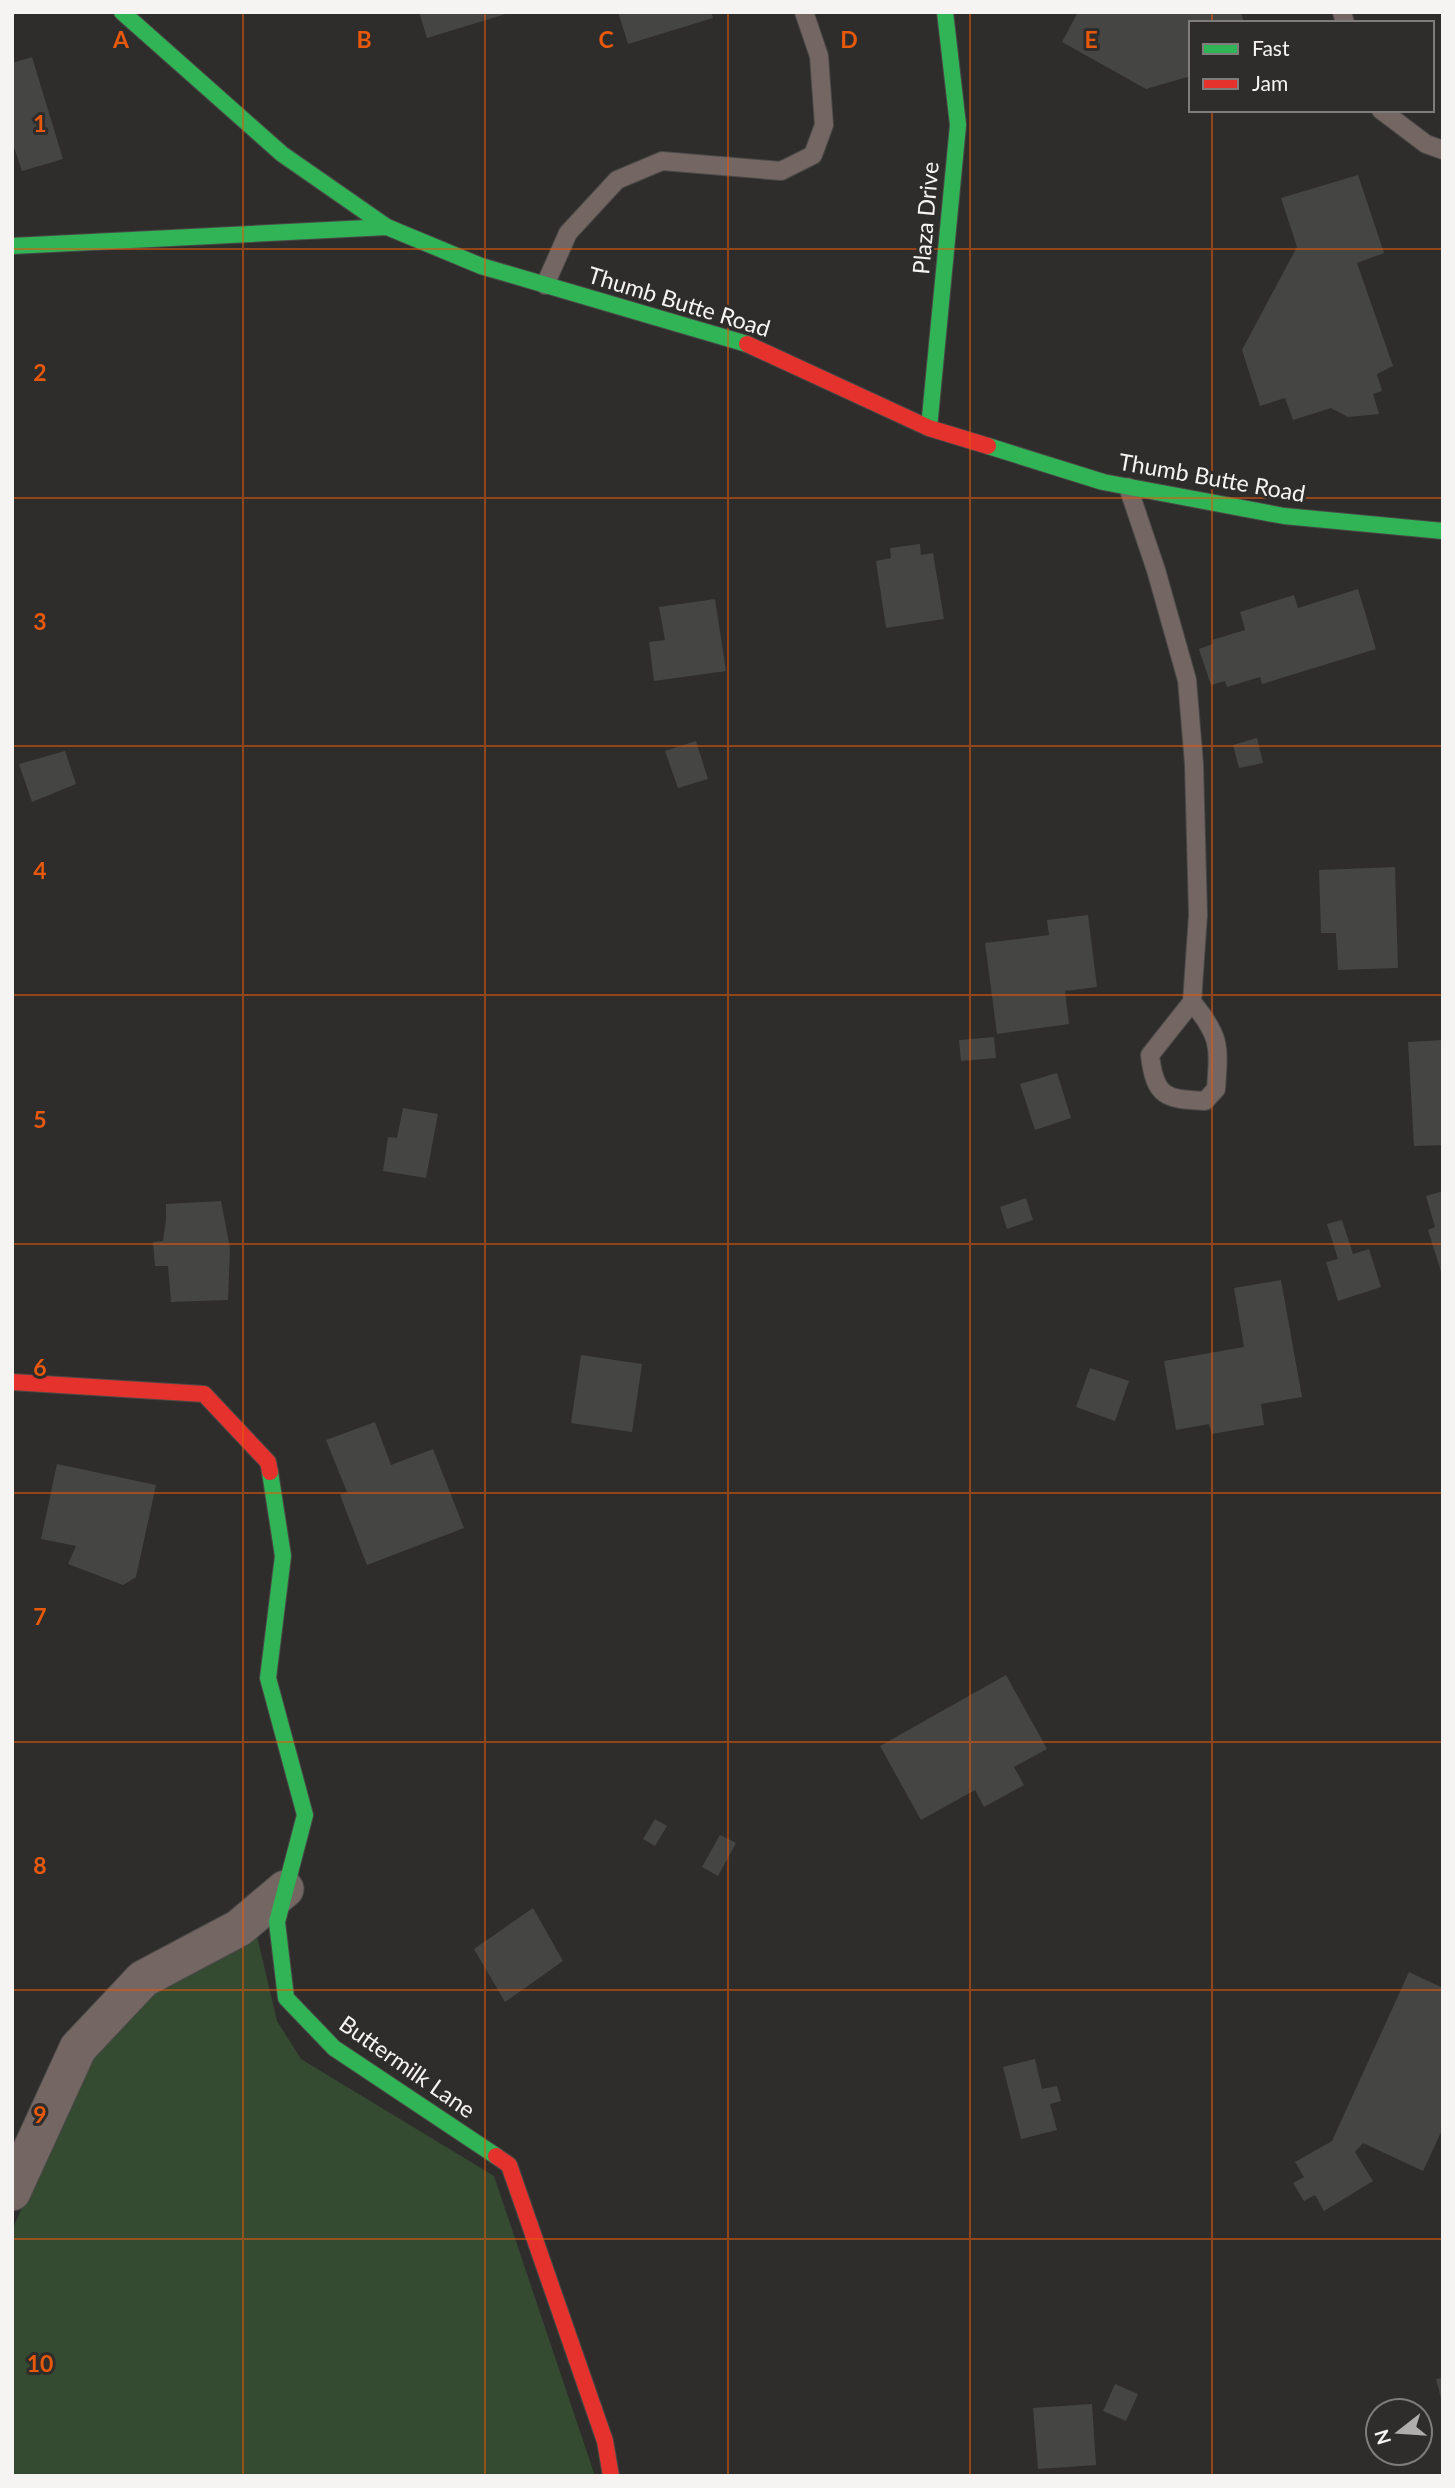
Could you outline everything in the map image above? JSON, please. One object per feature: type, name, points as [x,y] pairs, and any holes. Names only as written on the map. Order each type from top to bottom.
[{"type":"street","points":[[122,12],[282,153],[387,227]]},
{"type":"street","name":"Plaza Drive","points":[[929,428],[958,125],[945,12]]},
{"type":"street","name":"Thumb Butte Road","points":[[12,246],[387,227],[481,266],[755,346],[929,428],[1103,482],[1284,516],[1443,531]]},
{"type":"street","name":"Buttermilk Lane","points":[[12,1382],[204,1394],[268,1462],[283,1556],[268,1678],[305,1815],[277,1922],[286,1998],[334,2048],[509,2165],[604,2441],[611,2476]]},
{"type":"street","points":[[12,2192],[78,2048],[143,1979],[239,1928],[285,1889]]},
{"type":"lane","points":[[545,285],[568,233],[617,180],[662,161],[781,171],[813,155],[824,125],[819,56],[804,12]]},
{"type":"lane","points":[[1384,112],[1426,144],[1443,150]]},
{"type":"lane","points":[[1128,487],[1156,570],[1186,680],[1194,764],[1198,915],[1192,1002],[1150,1055],[1152,1076],[1159,1091],[1176,1100],[1205,1101],[1216,1089],[1219,1048],[1211,1026],[1192,1002]]},
{"type":"green space","points":[[257,1936],[277,2021],[301,2059],[494,2176],[595,2476],[12,2476],[12,2230],[86,2065],[137,2003]]},
{"type":"building","points":[[419,12],[509,12],[509,13],[427,38]]},
{"type":"building","points":[[618,12],[711,12],[713,18],[628,44]]},
{"type":"building","points":[[1078,12],[1241,12],[1243,21],[1189,21],[1189,77],[1146,89],[1062,42]]},
{"type":"building","points":[[32,57],[63,159],[22,171],[12,141],[12,63]]},
{"type":"building","points":[[1358,175],[1384,253],[1357,263],[1393,366],[1377,374],[1382,391],[1373,394],[1379,414],[1348,417],[1331,408],[1293,420],[1285,398],[1260,406],[1242,350],[1297,247],[1281,198]]},
{"type":"building","points":[[920,544],[921,555],[933,553],[944,619],[886,628],[876,561],[891,558],[890,548]]},
{"type":"building","points":[[1358,589],[1376,649],[1262,684],[1260,677],[1227,687],[1225,681],[1211,685],[1199,649],[1213,644],[1212,640],[1245,630],[1240,612],[1294,595],[1298,608]]},
{"type":"building","points":[[715,599],[726,671],[654,681],[649,642],[665,640],[659,607]]},
{"type":"building","points":[[1257,738],[1263,763],[1239,768],[1233,745]]},
{"type":"building","points":[[696,741],[708,779],[678,788],[665,751]]},
{"type":"building","points":[[65,751],[76,784],[32,802],[19,764]]},
{"type":"building","points":[[1395,867],[1398,968],[1338,970],[1336,933],[1321,933],[1319,870]]},
{"type":"building","points":[[1088,915],[1097,987],[1065,991],[1069,1024],[997,1034],[985,943],[1049,935],[1047,920]]},
{"type":"building","points":[[994,1037],[996,1058],[961,1061],[959,1040]]},
{"type":"building","points":[[1443,1040],[1443,1145],[1414,1146],[1408,1042]]},
{"type":"building","points":[[1057,1073],[1071,1118],[1035,1130],[1020,1084]]},
{"type":"building","points":[[403,1108],[438,1114],[426,1178],[383,1171],[388,1137],[397,1138]]},
{"type":"building","points":[[1443,1191],[1442,1275],[1428,1230],[1435,1227],[1426,1196]]},
{"type":"building","points":[[1026,1198],[1033,1220],[1007,1229],[1000,1207]]},
{"type":"building","points":[[221,1201],[230,1248],[228,1300],[171,1302],[168,1266],[155,1266],[153,1242],[163,1241],[166,1204]]},
{"type":"building","points":[[1342,1220],[1353,1254],[1369,1249],[1381,1287],[1338,1301],[1326,1262],[1338,1259],[1327,1224]]},
{"type":"building","points":[[1281,1280],[1302,1397],[1261,1404],[1264,1425],[1212,1434],[1209,1424],[1176,1430],[1164,1361],[1244,1347],[1234,1288]]},
{"type":"building","points":[[581,1355],[642,1364],[632,1432],[571,1423]]},
{"type":"building","points":[[1090,1368],[1129,1381],[1115,1421],[1076,1407]]},
{"type":"building","points":[[375,1422],[391,1465],[433,1449],[464,1528],[367,1565],[340,1495],[347,1492],[326,1440]]},
{"type":"building","points":[[57,1464],[156,1485],[136,1577],[123,1585],[68,1564],[76,1546],[41,1539]]},
{"type":"building","points":[[1006,1675],[1047,1749],[1014,1767],[1024,1785],[984,1807],[975,1790],[921,1820],[880,1746]]},
{"type":"building","points":[[655,1819],[667,1826],[655,1846],[643,1839]]},
{"type":"building","points":[[720,1835],[736,1843],[718,1876],[702,1867]]},
{"type":"building","points":[[533,1908],[563,1961],[505,2002],[474,1949]]},
{"type":"building","points":[[1409,1972],[1443,1988],[1443,2128],[1423,2171],[1363,2143],[1355,2152],[1373,2181],[1324,2211],[1315,2195],[1304,2201],[1293,2183],[1304,2177],[1295,2162],[1332,2141]]},
{"type":"building","points":[[1035,2059],[1042,2089],[1057,2086],[1061,2101],[1050,2104],[1057,2130],[1021,2139],[1003,2067]]},
{"type":"building","points":[[1443,2378],[1443,2401],[1442,2402],[1436,2379]]},
{"type":"building","points":[[1115,2384],[1138,2394],[1126,2421],[1103,2411]]},
{"type":"building","points":[[1092,2404],[1096,2465],[1038,2469],[1033,2408]]},
{"type":"traffic: fast","points":[[122,12],[282,154],[387,227]]},
{"type":"traffic: fast","points":[[929,428],[958,125],[945,12]]},
{"type":"traffic: fast","points":[[12,246],[387,227],[481,266],[747,344]]},
{"type":"traffic: fast","points":[[988,446],[1103,482],[1284,516],[1443,531]]},
{"type":"traffic: fast","points":[[270,1472],[283,1556],[268,1678],[305,1815],[277,1922],[286,1998],[334,2048],[496,2156]]},
{"type":"traffic: jam","points":[[747,344],[929,428],[988,446]]},
{"type":"traffic: jam","points":[[12,1382],[204,1394],[268,1462],[270,1472]]},
{"type":"traffic: jam","points":[[496,2156],[509,2165],[605,2441],[611,2476]]}]
